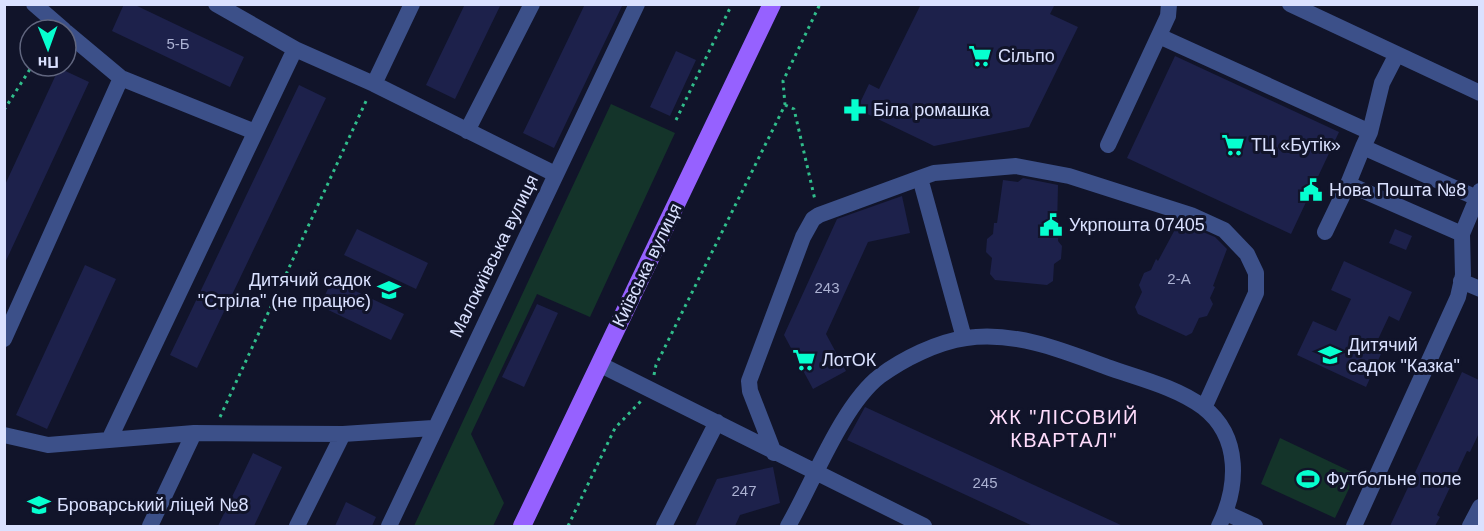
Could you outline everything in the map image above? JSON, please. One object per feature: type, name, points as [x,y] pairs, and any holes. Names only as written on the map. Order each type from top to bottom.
[{"type":"main road","name":"Київська вулиця","points":[[522,526],[772,4]]},
{"type":"street","points":[[33,4],[50,18]]},
{"type":"street","points":[[216,4],[295,49],[374,84],[555,174]]},
{"type":"street","points":[[374,84],[412,4]]},
{"type":"street","points":[[467,131],[532,4]]},
{"type":"street","name":"Малокиївська вулиця","points":[[388,526],[637,4]]},
{"type":"street","points":[[1108,145],[1168,16],[1169,4]]},
{"type":"street","points":[[1299,6],[1479,93]]},
{"type":"street","points":[[1159,36],[1478,194],[1462,234],[1461,281],[1458,297],[1354,526]]},
{"type":"street","points":[[78,42],[121,78],[255,132]]},
{"type":"street","points":[[109,440],[295,49]]},
{"type":"street","points":[[1325,232],[1367,139],[1382,83],[1396,54]]},
{"type":"street","points":[[4,339],[121,78]]},
{"type":"street","points":[[774,453],[750,391],[749,381],[803,237],[813,219],[934,174],[1016,166],[1069,176],[1191,215],[1224,230],[1246,254],[1256,273],[1256,293],[1203,408]]},
{"type":"street","points":[[920,178],[964,338]]},
{"type":"street","points":[[1348,184],[1462,234]]},
{"type":"street","points":[[1461,281],[1479,289]]},
{"type":"street","points":[[788,526],[815,472],[859,399],[878,378],[929,349],[964,338],[995,336],[1047,346],[1177,393],[1203,408],[1223,431],[1230,449],[1234,488],[1222,520],[1255,526]]},
{"type":"street","points":[[599,364],[924,526]]},
{"type":"street","points":[[663,526],[717,422]]},
{"type":"street","points":[[4,435],[48,445],[194,433],[343,434],[433,428]]},
{"type":"street","points":[[150,526],[194,433]]},
{"type":"street","points":[[297,526],[343,434]]},
{"type":"street","points":[[1470,526],[1479,507]]},
{"type":"path","points":[[676,120],[732,4]]},
{"type":"path","points":[[655,382],[656,365],[785,105],[783,81],[820,4]]},
{"type":"path","points":[[4,110],[24,78]]},
{"type":"path","points":[[212,433],[374,84]]},
{"type":"path","points":[[785,105],[794,109],[819,215]]},
{"type":"path","points":[[568,526],[615,428],[642,400]]},
{"type":"green space","points":[[611,104],[675,133],[590,317],[537,294],[471,434],[504,503],[493,526],[414,526]]},
{"type":"green space","name":"Футбольне поле","points":[[1280,438],[1356,474],[1335,518],[1261,484]]},
{"type":"building","points":[[124,4],[133,4],[244,57],[230,87],[112,31]]},
{"type":"building","points":[[465,4],[501,4],[455,99],[426,85]]},
{"type":"building","points":[[585,4],[623,4],[554,148],[523,133]]},
{"type":"building","name":"Сільпо","points":[[921,4],[1055,4],[1050,14],[1078,27],[1029,127],[934,146],[857,109],[869,84],[879,89]]},
{"type":"building","points":[[676,51],[696,60],[670,116],[650,107]]},
{"type":"building","name":"ТЦ «Бутік»","points":[[1175,56],[1339,132],[1291,234],[1127,158]]},
{"type":"building","points":[[78,77],[89,82],[4,265],[4,187],[54,78]]},
{"type":"building","points":[[299,85],[326,98],[197,368],[170,355]]},
{"type":"building","points":[[1023,178],[1058,185],[1057,229],[1059,229],[1058,241],[1062,246],[1061,259],[1054,264],[1053,281],[1047,285],[995,280],[990,274],[992,258],[986,252],[987,239],[993,234],[994,223],[997,223],[1003,180],[1018,182]]},
{"type":"building","points":[[902,196],[910,233],[868,242],[826,334],[846,371],[813,389],[784,335],[837,219]]},
{"type":"building","points":[[1179,222],[1215,237],[1227,249],[1213,286],[1215,287],[1210,298],[1213,304],[1207,316],[1199,318],[1192,333],[1186,336],[1138,314],[1135,307],[1142,292],[1139,285],[1144,273],[1151,270],[1156,259],[1158,261]]},
{"type":"building","points":[[357,229],[428,263],[416,289],[344,255]]},
{"type":"building","points":[[1395,229],[1412,236],[1406,250],[1389,243]]},
{"type":"building","points":[[1344,261],[1412,292],[1399,321],[1389,316],[1373,350],[1381,354],[1366,387],[1297,355],[1313,321],[1336,331],[1351,299],[1331,290]]},
{"type":"building","points":[[85,265],[116,279],[47,429],[16,415]]},
{"type":"building","points":[[332,280],[404,314],[391,340],[320,306]]},
{"type":"building","points":[[537,304],[558,313],[524,387],[502,377]]},
{"type":"building","points":[[1462,372],[1479,380],[1479,433],[1470,452],[1467,451],[1437,515],[1440,517],[1435,526],[1390,526]]},
{"type":"building","points":[[865,407],[1123,526],[1033,526],[847,440]]},
{"type":"building","points":[[253,453],[282,467],[254,526],[218,526]]},
{"type":"building","points":[[773,467],[780,503],[740,515],[735,526],[695,526],[717,479]]},
{"type":"building","points":[[346,502],[376,517],[372,526],[335,526]]},
{"type":"place","name":"Сільпо","points":[[980,56]]},
{"type":"place","name":"Біла ромашка","points":[[855,110]]},
{"type":"place","name":"ТЦ «Бутік»","points":[[1233,145]]},
{"type":"place","name":"Нова Пошта №8","points":[[1311,190]]},
{"type":"place","name":"Укрпошта 07405","points":[[1051,225]]},
{"type":"place","name":"Дитячий садок \"Стріла\" (не працює)","points":[[389,290]]},
{"type":"place","name":"Дитячий садок \"Казка\"","points":[[1330,355]]},
{"type":"place","name":"ЛотОК","points":[[804,360]]},
{"type":"place","name":"Футбольне поле","points":[[1308,479]]},
{"type":"place","name":"Броварський ліцей №8","points":[[39,505]]},
{"type":"district","name":"ЖК \"ЛІСОВИЙ КВАРТАЛ\"","points":[[1064,428]]}]
